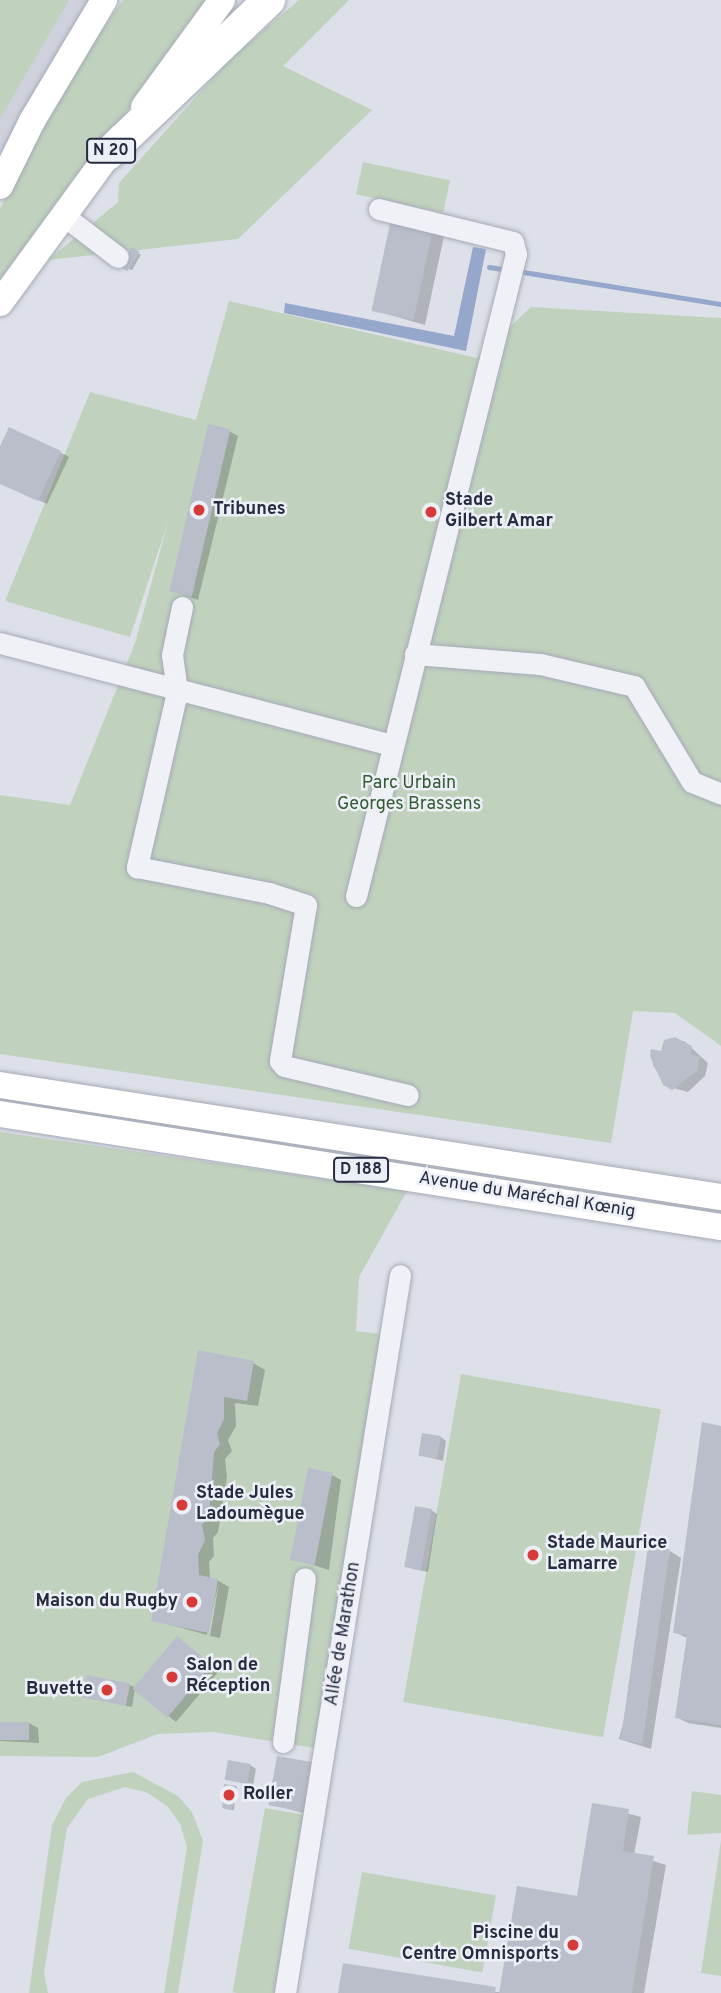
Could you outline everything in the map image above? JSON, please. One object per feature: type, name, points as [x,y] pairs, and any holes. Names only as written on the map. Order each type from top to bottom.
[{"type":"highway","points":[[108,154],[269,0]]},
{"type":"main road","points":[[0,186],[32,121],[104,0]]},
{"type":"main road","name":"N 20","points":[[0,303],[222,0]]},
{"type":"main road","name":"Avenue du Maréchal Kœnig","points":[[0,1085],[721,1197]]},
{"type":"main road","name":"Avenue du Maréchal Kœnig","points":[[0,1114],[721,1227]]},
{"type":"lane","points":[[356,897],[391,745],[516,254],[513,242],[379,209]]},
{"type":"lane","points":[[63,215],[118,257]]},
{"type":"lane","points":[[182,607],[172,655],[177,692],[137,867],[269,893],[306,905],[280,1061],[284,1066],[408,1095]]},
{"type":"lane","points":[[0,643],[177,692],[391,745]]},
{"type":"lane","points":[[415,654],[540,664],[634,686],[692,782],[721,794]]},
{"type":"lane","name":"Allée de Marathon","points":[[285,1993],[400,1275]]},
{"type":"lane","points":[[283,1742],[305,1578]]},
{"type":"shaded area","points":[[0,0],[107,0],[0,166]]},
{"type":"green space","points":[[0,0],[69,0],[0,119]]},
{"type":"green space","points":[[123,0],[209,0],[0,283],[0,209],[54,100]]},
{"type":"green space","points":[[299,0],[349,0],[283,66],[372,110],[238,239],[48,260],[118,202],[119,183],[229,60]]},
{"type":"green space","points":[[363,162],[450,181],[443,213],[356,194]]},
{"type":"green space","name":"Parc Urbain Georges Brassens","points":[[229,301],[477,358],[531,307],[721,318],[721,1046],[675,1013],[633,1011],[611,1143],[0,1054],[0,795],[70,805],[135,643],[168,522],[130,637],[5,601],[90,392],[196,420]]},
{"type":"green space","name":"Stade Jules Ladoumègue","points":[[0,1132],[407,1191],[359,1277],[356,1331],[389,1335],[326,1750],[214,1732],[158,1734],[98,1757],[0,1756]]},
{"type":"green space","name":"Stade Maurice Lamarre","points":[[461,1374],[661,1409],[603,1737],[403,1702]]},
{"type":"green space","points":[[133,1772],[178,1796],[192,1812],[203,1841],[178,1993],[164,1993],[187,1847],[180,1824],[168,1807],[148,1793],[125,1787],[88,1799],[67,1828],[44,1973],[48,1993],[29,1993],[52,1825],[66,1798],[82,1782]]},
{"type":"green space","points":[[692,1791],[721,1795],[721,1833],[687,1835]]},
{"type":"green space","points":[[265,1808],[306,1815],[275,1993],[233,1992]]},
{"type":"green space","points":[[721,1840],[721,1976],[701,1973]]},
{"type":"green space","points":[[362,1872],[496,1896],[482,1972],[348,1949]]},
{"type":"water","points":[[473,247],[486,249],[466,351],[284,313],[285,303],[454,336]]},
{"type":"building","points":[[391,219],[433,228],[414,320],[371,311]]},
{"type":"building","points":[[132,247],[140,252],[127,271],[120,267]]},
{"type":"building","name":"Tribunes","points":[[208,424],[230,429],[192,597],[169,592]]},
{"type":"building","points":[[9,427],[61,451],[38,501],[0,484],[0,446]]},
{"type":"building","points":[[675,1037],[692,1046],[691,1055],[700,1056],[697,1071],[672,1090],[663,1085],[650,1056],[651,1049],[661,1051],[664,1040]]},
{"type":"building","points":[[198,1350],[254,1361],[247,1401],[224,1397],[224,1419],[217,1433],[220,1444],[214,1452],[209,1516],[202,1525],[205,1540],[198,1555],[199,1575],[218,1579],[209,1633],[151,1621]]},
{"type":"building","points":[[702,1422],[721,1426],[721,1725],[675,1718],[687,1635],[673,1633]]},
{"type":"building","points":[[422,1433],[441,1436],[437,1459],[418,1456]]},
{"type":"building","points":[[308,1468],[333,1473],[315,1565],[290,1560]]},
{"type":"building","points":[[415,1506],[432,1509],[421,1570],[404,1567]]},
{"type":"building","points":[[648,1546],[670,1549],[643,1743],[621,1740]]},
{"type":"building","name":"Salon de Réception","points":[[177,1636],[211,1665],[167,1718],[133,1689]]},
{"type":"building","name":"Buvette","points":[[87,1675],[130,1683],[126,1706],[83,1698]]},
{"type":"building","points":[[0,1722],[29,1722],[29,1740],[0,1740]]},
{"type":"building","points":[[277,1756],[315,1763],[307,1812],[268,1805]]},
{"type":"building","points":[[228,1760],[251,1764],[247,1784],[225,1780]]},
{"type":"building","name":"Roller","points":[[224,1784],[237,1786],[232,1810],[222,1808]]},
{"type":"building","name":"Piscine du Centre Omnisports","points":[[592,1803],[629,1809],[623,1851],[654,1856],[632,1993],[499,1993],[517,1886],[577,1896]]},
{"type":"building","name":"Piscine du Centre Omnisports","points":[[343,1963],[496,1987],[495,1993],[338,1993]]},
{"type":"waterway","points":[[489,267],[507,270]]},
{"type":"waterway","points":[[517,271],[721,304]]},
{"type":"place","name":"Tribunes","points":[[199,510]]},
{"type":"place","name":"Stade Gilbert Amar","points":[[431,512]]},
{"type":"place","name":"Stade Jules Ladoumègue","points":[[182,1505]]},
{"type":"place","name":"Stade Maurice Lamarre","points":[[533,1555]]},
{"type":"place","name":"Maison du Rugby","points":[[192,1602]]},
{"type":"place","name":"Salon de Réception","points":[[172,1677]]},
{"type":"place","name":"Buvette","points":[[107,1690]]},
{"type":"place","name":"Roller","points":[[229,1795]]},
{"type":"place","name":"Piscine du Centre Omnisports","points":[[573,1945]]}]
